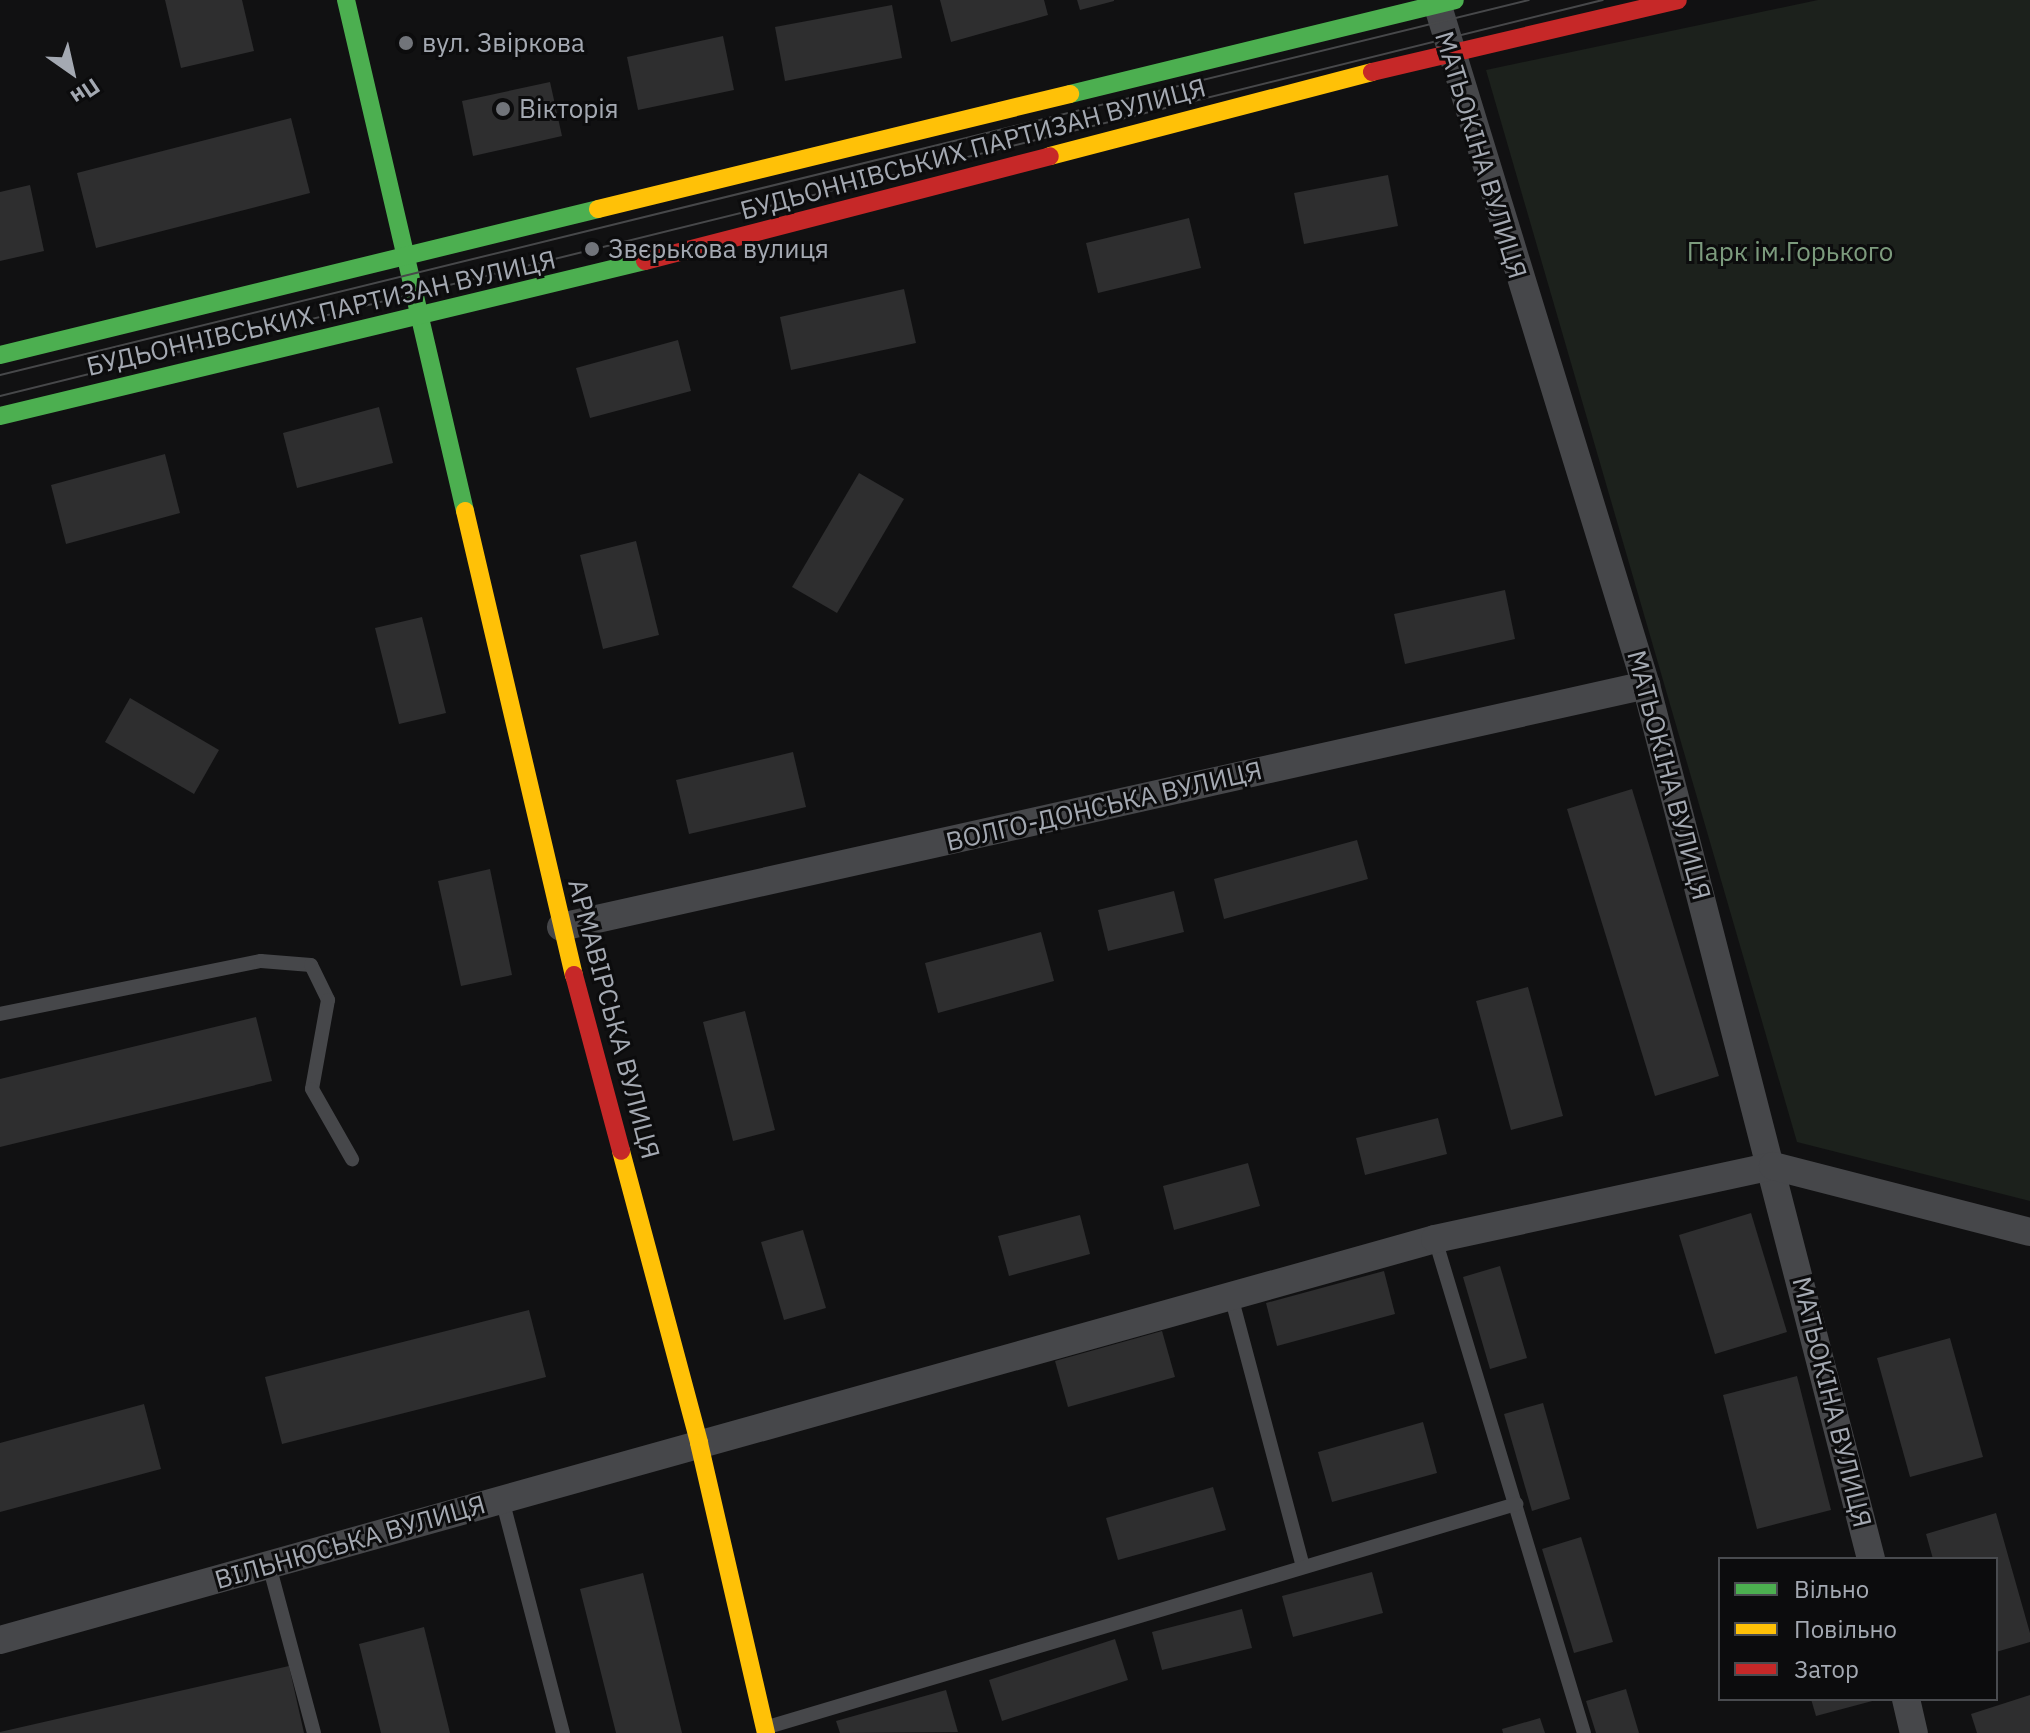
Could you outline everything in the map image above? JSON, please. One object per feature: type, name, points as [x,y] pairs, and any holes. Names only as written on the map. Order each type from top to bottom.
[{"type":"main road","points":[[346,0],[423,316]]},
{"type":"main road","name":"БУДЬОННІВСЬКИХ ПАРТИЗАН ВУЛИЦЯ","points":[[0,416],[423,316],[1448,52],[1678,0]]},
{"type":"main road","name":"БУДЬОННІВСЬКИХ ПАРТИЗАН ВУЛИЦЯ","points":[[0,355],[1443,1]]},
{"type":"main road","name":"АРМАВІРСЬКА ВУЛИЦЯ","points":[[423,316],[561,927],[699,1443],[766,1730]]},
{"type":"street","name":"МАТЬОКІНА ВУЛИЦЯ","points":[[1443,1],[1448,52],[1646,685],[1773,1166],[1871,1557]]},
{"type":"street","name":"ВОЛГО-ДОНСЬКА ВУЛИЦЯ","points":[[561,927],[1646,685]]},
{"type":"street","points":[[699,1443],[1435,1239],[1773,1166],[2030,1232]]},
{"type":"street","name":"ВІЛЬНЮСЬКА ВУЛИЦЯ","points":[[0,1640],[699,1443]]},
{"type":"street","points":[[1906,1701],[1914,1733]]},
{"type":"lane","points":[[0,1014],[261,961],[311,965],[328,1000],[312,1089],[352,1159]]},
{"type":"lane","points":[[1435,1239],[1584,1733]]},
{"type":"lane","points":[[1231,1296],[1303,1567]]},
{"type":"lane","points":[[502,1499],[563,1733]]},
{"type":"lane","points":[[766,1730],[1516,1504]]},
{"type":"lane","points":[[269,1565],[314,1733]]},
{"type":"green space","name":"Парк iм.Горького","points":[[1818,0],[2030,0],[2030,1201],[1797,1142],[1486,70]]},
{"type":"building","points":[[165,0],[242,0],[254,51],[181,68]]},
{"type":"building","points":[[940,0],[1044,0],[1048,15],[951,42]]},
{"type":"building","points":[[1077,0],[1114,0],[1114,1],[1080,10]]},
{"type":"building","points":[[892,5],[902,58],[785,81],[775,27]]},
{"type":"building","points":[[723,36],[734,90],[638,110],[627,57]]},
{"type":"building","points":[[550,82],[562,136],[473,156],[462,101]]},
{"type":"building","points":[[291,118],[310,193],[96,248],[77,173]]},
{"type":"building","points":[[1388,175],[1398,226],[1304,244],[1294,193]]},
{"type":"building","points":[[30,185],[44,251],[0,261],[0,192]]},
{"type":"building","points":[[1189,218],[1201,268],[1098,293],[1086,243]]},
{"type":"building","points":[[904,289],[916,343],[791,370],[780,317]]},
{"type":"building","points":[[678,340],[691,391],[590,418],[576,368]]},
{"type":"building","points":[[379,407],[393,463],[297,488],[283,433]]},
{"type":"building","points":[[165,454],[180,513],[66,544],[51,485]]},
{"type":"building","points":[[859,473],[904,499],[837,613],[792,587]]},
{"type":"building","points":[[636,541],[659,635],[603,649],[580,555]]},
{"type":"building","points":[[1505,590],[1515,639],[1405,664],[1394,614]]},
{"type":"building","points":[[422,617],[446,713],[399,724],[375,628]]},
{"type":"building","points":[[130,698],[219,750],[194,794],[105,742]]},
{"type":"building","points":[[793,752],[806,807],[689,834],[676,780]]},
{"type":"building","points":[[1632,789],[1719,1076],[1655,1096],[1567,809]]},
{"type":"building","points":[[1357,840],[1368,879],[1224,919],[1214,879]]},
{"type":"building","points":[[490,869],[512,975],[461,986],[438,881]]},
{"type":"building","points":[[1174,891],[1184,932],[1108,951],[1098,910]]},
{"type":"building","points":[[1041,932],[1054,981],[938,1013],[925,963]]},
{"type":"building","points":[[1528,987],[1563,1116],[1511,1130],[1476,1001]]},
{"type":"building","points":[[745,1011],[775,1130],[733,1141],[703,1022]]},
{"type":"building","points":[[256,1017],[272,1081],[0,1147],[0,1079]]},
{"type":"building","points":[[1438,1118],[1447,1154],[1365,1175],[1356,1138]]},
{"type":"building","points":[[1248,1163],[1260,1206],[1174,1230],[1163,1186]]},
{"type":"building","points":[[1751,1213],[1787,1332],[1715,1354],[1679,1235]]},
{"type":"building","points":[[1080,1215],[1090,1254],[1009,1276],[998,1236]]},
{"type":"building","points":[[803,1230],[826,1308],[784,1320],[761,1242]]},
{"type":"building","points":[[1500,1266],[1527,1358],[1490,1369],[1463,1277]]},
{"type":"building","points":[[1384,1271],[1395,1314],[1277,1346],[1266,1303]]},
{"type":"building","points":[[529,1310],[546,1377],[282,1444],[265,1377]]},
{"type":"building","points":[[1162,1331],[1175,1377],[1068,1407],[1055,1361]]},
{"type":"building","points":[[1950,1338],[1983,1457],[1910,1477],[1877,1358]]},
{"type":"building","points":[[1797,1376],[1831,1510],[1757,1529],[1723,1395]]},
{"type":"building","points":[[1543,1403],[1570,1499],[1532,1511],[1504,1414]]},
{"type":"building","points":[[144,1404],[161,1469],[0,1512],[0,1443]]},
{"type":"building","points":[[1423,1422],[1437,1473],[1332,1502],[1318,1452]]},
{"type":"building","points":[[1213,1487],[1226,1530],[1118,1560],[1106,1518]]},
{"type":"building","points":[[1996,1513],[2030,1642],[1998,1651],[1998,1557],[1932,1557],[1926,1534]]},
{"type":"building","points":[[1581,1537],[1613,1642],[1574,1653],[1542,1549]]},
{"type":"building","points":[[1372,1572],[1383,1613],[1293,1637],[1282,1596]]},
{"type":"building","points":[[643,1573],[682,1733],[616,1733],[580,1589]]},
{"type":"building","points":[[1242,1609],[1252,1648],[1162,1670],[1152,1632]]},
{"type":"building","points":[[424,1627],[450,1733],[381,1733],[359,1644]]},
{"type":"building","points":[[1115,1639],[1128,1680],[1002,1721],[989,1680]]},
{"type":"building","points":[[289,1666],[304,1733],[0,1733],[0,1732]]},
{"type":"building","points":[[1626,1689],[1639,1733],[1596,1733],[1586,1701]]},
{"type":"building","points":[[946,1690],[958,1732],[840,1733],[836,1721]]},
{"type":"building","points":[[2030,1695],[2030,1733],[1977,1733],[1971,1714]]},
{"type":"building","points":[[1812,1701],[1872,1701],[1816,1716]]},
{"type":"building","points":[[1540,1718],[1545,1733],[1503,1733],[1502,1729]]},
{"type":"tram line","points":[[0,375],[1529,0]]},
{"type":"tram line","points":[[0,396],[1603,0]]},
{"type":"traffic: fast","points":[[346,0],[465,511]]},
{"type":"traffic: fast","points":[[1070,94],[1455,0]]},
{"type":"traffic: fast","points":[[0,355],[598,209]]},
{"type":"traffic: fast","points":[[0,416],[645,261]]},
{"type":"traffic: slow","points":[[1050,156],[1372,72]]},
{"type":"traffic: slow","points":[[598,209],[1070,94]]},
{"type":"traffic: slow","points":[[465,511],[574,975]]},
{"type":"traffic: slow","points":[[621,1151],[699,1443],[766,1733]]},
{"type":"traffic: jam","points":[[1372,72],[1678,0]]},
{"type":"traffic: jam","points":[[645,261],[1050,156]]},
{"type":"traffic: jam","points":[[574,975],[621,1151]]},
{"type":"place","name":"вул. Звіркова","points":[[406,43]]},
{"type":"place","name":"Вікторія","points":[[503,109]]},
{"type":"place","name":"Звєрькова вулиця","points":[[592,249]]}]
